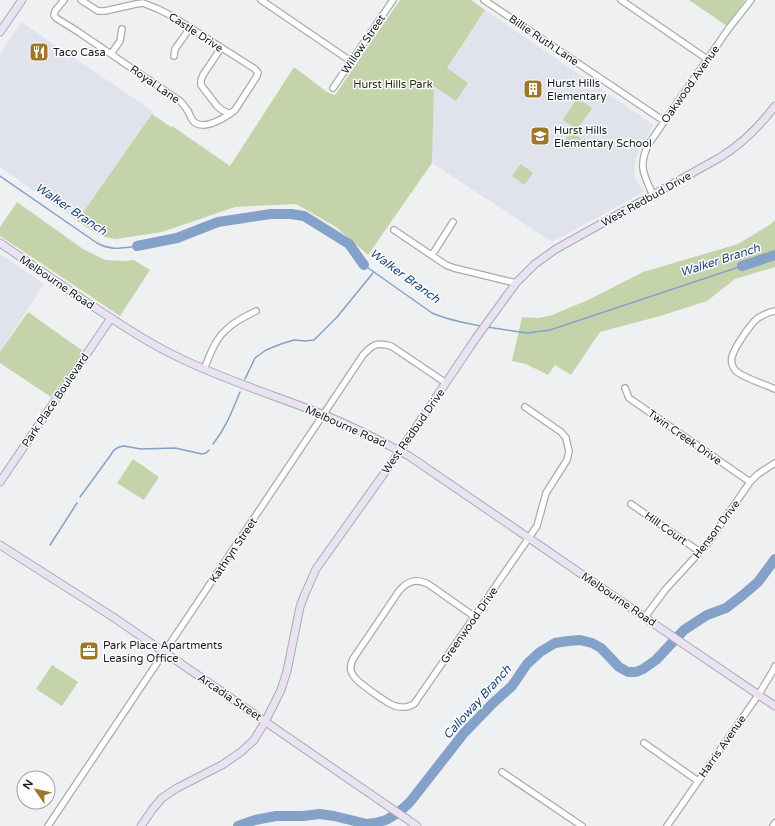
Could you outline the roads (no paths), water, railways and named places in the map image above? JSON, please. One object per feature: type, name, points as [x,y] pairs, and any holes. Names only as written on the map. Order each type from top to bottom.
[{"type":"street","points":[[0,32],[22,0]]},
{"type":"street","name":"Royal Lane","points":[[64,0],[55,11],[54,15],[56,18],[180,101],[197,124],[200,125],[216,122],[230,114],[235,110],[258,76]]},
{"type":"street","name":"Castle Drive","points":[[81,0],[94,9],[101,11],[143,3],[166,13],[255,69],[258,72],[258,76]]},
{"type":"street","points":[[261,0],[352,62]]},
{"type":"street","name":"Willow Street","points":[[333,88],[393,0]]},
{"type":"street","name":"Billie Ruth Lane","points":[[484,0],[664,121]]},
{"type":"street","points":[[621,0],[707,59]]},
{"type":"street","name":"Oakwood Avenue","points":[[653,195],[642,170],[644,154],[648,145],[736,17],[751,0]]},
{"type":"street","points":[[111,54],[120,42],[122,28]]},
{"type":"street","points":[[174,56],[174,52],[190,28]]},
{"type":"street","points":[[221,48],[201,80],[202,84],[217,106],[230,114]]},
{"type":"street","name":"West Redbud Drive","points":[[141,826],[162,798],[177,788],[222,765],[241,752],[254,740],[266,722],[281,690],[287,671],[300,607],[316,569],[400,451],[476,338],[516,283],[535,264],[556,249],[731,151],[757,128],[775,106]]},
{"type":"street","points":[[432,255],[453,222]]},
{"type":"street","points":[[394,230],[446,265],[516,283]]},
{"type":"street","name":"Melbourne Road","points":[[0,243],[110,318],[161,349],[204,370],[323,415],[363,432],[409,456],[775,706]]},
{"type":"street","points":[[204,370],[222,333],[233,324],[256,311]]},
{"type":"street","points":[[775,311],[758,318],[752,324],[731,358],[734,370],[775,389]]},
{"type":"street","name":"Park Place Boulevard","points":[[0,482],[110,318]]},
{"type":"street","name":"Kathryn Street","points":[[48,826],[369,348],[382,343],[391,346],[446,383]]},
{"type":"street","name":"Twin Creek Drive","points":[[625,388],[629,398],[750,482]]},
{"type":"street","name":"Greenwood Drive","points":[[475,617],[424,582],[415,580],[405,585],[399,591],[355,656],[351,666],[351,671],[357,680],[395,706],[404,708],[414,704],[475,617],[528,537],[537,526],[546,492],[567,460],[569,451],[566,438],[561,432],[525,407]]},
{"type":"street","name":"Henson Drive","points":[[645,617],[665,590],[716,532],[750,482],[758,474],[775,463]]},
{"type":"street","name":"Hill Court","points":[[631,504],[700,552]]},
{"type":"street","name":"Arcadia Street","points":[[0,545],[113,617],[414,824]]},
{"type":"street","name":"Harris Avenue","points":[[667,826],[758,694],[774,670],[775,666]]},
{"type":"street","points":[[644,743],[698,781]]},
{"type":"street","points":[[502,772],[582,826]]},
{"type":"waterway","name":"Walker Branch","points":[[0,176],[102,246],[112,248],[137,246]]},
{"type":"waterway","name":"Walker Branch","points":[[137,246],[177,238],[218,222],[271,214],[291,214],[304,216],[349,244],[364,265]]},
{"type":"waterway","name":"Walker Branch","points":[[742,266],[775,255]]},
{"type":"waterway","name":"Walker Branch","points":[[364,265],[432,313],[481,326]]},
{"type":"waterway","name":"Walker Branch","points":[[487,327],[527,333],[550,330],[742,266]]},
{"type":"waterway","points":[[245,379],[255,358],[266,350],[294,340],[314,340],[337,317],[373,273]]},
{"type":"waterway","points":[[213,444],[225,426],[240,392]]},
{"type":"waterway","points":[[80,497],[114,450],[119,447],[124,446],[141,449],[175,448],[202,454],[209,450]]},
{"type":"waterway","points":[[50,545],[77,503]]},
{"type":"waterway","name":"Calloway Branch","points":[[238,826],[255,820],[276,816],[303,816],[320,814],[367,824],[386,820],[398,813],[410,802],[464,733],[512,686],[527,664],[540,652],[555,643],[580,640],[592,643],[601,648],[619,667],[628,672],[636,672],[656,660],[684,630],[707,615],[726,608],[743,595],[758,582],[775,559]]},
{"type":"place","name":"Taco Casa","points":[[39,52]]},
{"type":"place","name":"Hurst Hills Elementary","points":[[533,89]]},
{"type":"place","name":"Hurst Hills Elementary School","points":[[540,136]]},
{"type":"place","name":"Park Place Apartments Leasing Office","points":[[89,651]]},
{"type":"park label","name":"Hurst Hills Park","points":[[393,84]]}]
